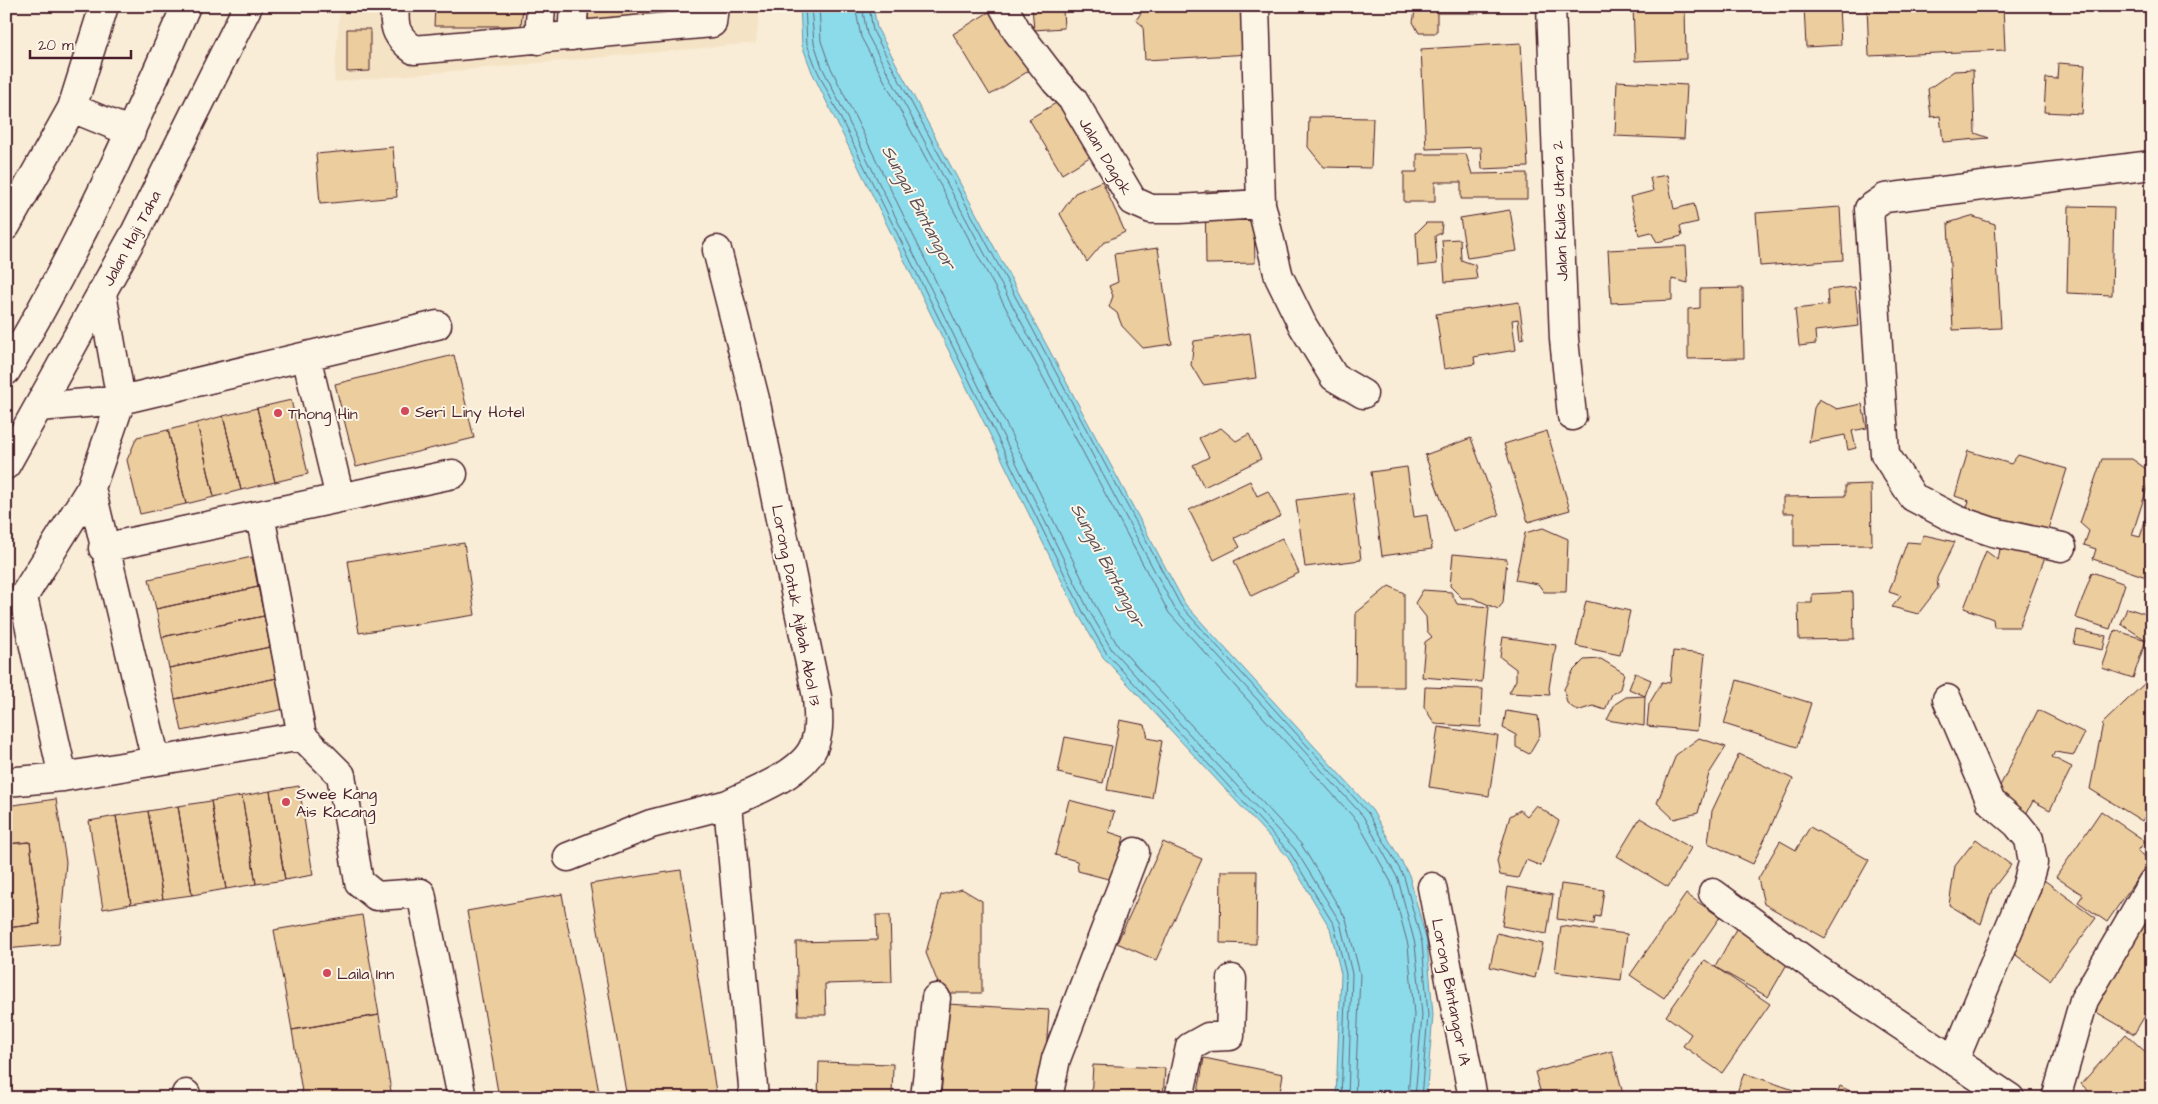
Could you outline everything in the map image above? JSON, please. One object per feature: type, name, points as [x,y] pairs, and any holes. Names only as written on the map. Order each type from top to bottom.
[{"type":"street","points":[[6,226],[72,108],[104,6]]},
{"type":"street","points":[[6,372],[32,329],[131,132],[186,6]]},
{"type":"street","name":"Jalan Haji Taha","points":[[6,466],[140,223],[248,6]]},
{"type":"street","points":[[395,6],[394,22],[401,40],[414,50],[712,23],[714,6]]},
{"type":"street","points":[[539,40],[541,6]]},
{"type":"street","points":[[572,36],[574,6]]},
{"type":"street","name":"Jalan Dagok","points":[[1003,6],[1017,31],[1056,82],[1073,100],[1133,201],[1152,208],[1179,210],[1261,204]]},
{"type":"street","points":[[1256,6],[1261,204],[1279,277],[1303,326],[1334,377],[1363,394]]},
{"type":"street","name":"Jalan Kulas Utara 2","points":[[1551,6],[1564,339],[1572,416]]},
{"type":"street","points":[[72,108],[131,132]]},
{"type":"street","points":[[2062,547],[1993,532],[1957,520],[1913,497],[1885,454],[1869,209],[1885,198],[2152,165]]},
{"type":"street","name":"Lorong Datuk Ajibah Abol 13","points":[[568,857],[651,824],[728,804],[796,770],[815,745],[819,720],[815,687],[756,399],[718,250]]},
{"type":"street","points":[[63,777],[22,597],[91,488],[121,400],[102,294]]},
{"type":"street","points":[[39,407],[121,400],[437,325]]},
{"type":"street","points":[[306,356],[340,498]]},
{"type":"street","points":[[104,548],[453,474]]},
{"type":"street","points":[[91,488],[156,761]]},
{"type":"street","points":[[260,515],[302,736],[340,775],[359,882],[376,896],[421,893],[462,1098]]},
{"type":"street","points":[[1947,699],[1991,802],[2017,824],[2029,839],[2033,863],[2026,888],[1954,1061]]},
{"type":"street","points":[[6,782],[63,777],[302,736]]},
{"type":"street","points":[[728,804],[754,1098]]},
{"type":"street","points":[[1048,1098],[1056,1059],[1135,852]]},
{"type":"street","points":[[2056,1098],[2084,1000],[2152,883]]},
{"type":"street","name":"Lorong Bintangor 1A","points":[[1432,887],[1473,1098]]},
{"type":"street","points":[[1713,892],[1818,970],[2010,1098]]},
{"type":"street","points":[[1179,1098],[1190,1047],[1208,1037],[1230,1036],[1232,979]]},
{"type":"street","points":[[925,1098],[936,998]]},
{"type":"shaded area","points":[[340,6],[760,6],[756,43],[334,82]]},
{"type":"water","name":"Sungai Bintangor","points":[[800,6],[873,6],[877,28],[1185,604],[1372,810],[1409,875],[1427,942],[1433,1015],[1426,1098],[1336,1098],[1341,974],[1330,928],[1287,856],[1103,657],[1078,614],[812,72],[802,45]]},
{"type":"building","points":[[435,6],[523,6],[521,26],[434,26]]},
{"type":"building","points":[[589,6],[677,6],[677,16],[588,21]]},
{"type":"building","points":[[1032,6],[1082,6],[1082,8],[1063,10],[1064,28],[1034,30]]},
{"type":"building","points":[[1146,6],[1248,6],[1250,54],[1145,60],[1143,26],[1136,20]]},
{"type":"building","points":[[1416,6],[1479,6],[1479,13],[1437,13],[1437,33],[1419,33],[1413,22]]},
{"type":"building","points":[[1633,6],[1685,6],[1686,59],[1635,61]]},
{"type":"building","points":[[1804,6],[1839,6],[1841,45],[1806,47]]},
{"type":"building","points":[[1867,6],[2003,6],[2005,50],[1869,56]]},
{"type":"building","points":[[997,7],[1035,67],[990,95],[953,34]]},
{"type":"building","points":[[347,29],[370,29],[370,71],[347,72]]},
{"type":"building","points":[[1521,43],[1528,167],[1482,169],[1481,147],[1426,149],[1421,49]]},
{"type":"building","points":[[2058,63],[2085,65],[2082,114],[2044,112],[2046,78],[2057,79]]},
{"type":"building","points":[[1973,70],[1975,133],[1989,138],[1943,142],[1940,116],[1931,117],[1928,89],[1954,71]]},
{"type":"building","points":[[1617,81],[1687,85],[1684,139],[1615,136]]},
{"type":"building","points":[[1061,100],[1093,155],[1062,174],[1029,119]]},
{"type":"building","points":[[1309,117],[1373,118],[1371,168],[1324,167],[1308,147]]},
{"type":"building","points":[[393,147],[397,197],[320,204],[316,154]]},
{"type":"building","points":[[1417,154],[1466,154],[1472,174],[1527,173],[1527,199],[1461,199],[1461,182],[1435,182],[1435,202],[1404,202],[1404,172],[1417,172]]},
{"type":"building","points":[[1667,175],[1674,209],[1694,204],[1698,222],[1680,226],[1682,236],[1657,242],[1651,232],[1639,235],[1630,197],[1653,191],[1650,178]]},
{"type":"building","points":[[1102,181],[1125,232],[1103,243],[1087,262],[1060,214],[1075,193]]},
{"type":"building","points":[[1253,190],[1255,263],[1206,264],[1205,191]]},
{"type":"building","points":[[2069,206],[2114,207],[2112,295],[2067,293]]},
{"type":"building","points":[[1840,207],[1843,260],[1760,266],[1756,213]]},
{"type":"building","points":[[1510,210],[1517,251],[1467,258],[1460,218]]},
{"type":"building","points":[[1971,216],[1995,224],[2001,328],[1953,330],[1948,223]]},
{"type":"building","points":[[1426,223],[1442,223],[1441,233],[1435,236],[1437,264],[1418,266],[1416,233]]},
{"type":"building","points":[[1460,239],[1461,260],[1475,265],[1477,279],[1445,282],[1442,240]]},
{"type":"building","points":[[1686,246],[1688,283],[1672,279],[1672,300],[1611,303],[1608,250]]},
{"type":"building","points":[[1158,248],[1172,344],[1143,348],[1122,326],[1117,313],[1109,307],[1113,296],[1109,286],[1118,282],[1114,254]]},
{"type":"building","points":[[1855,287],[1859,326],[1815,331],[1816,344],[1799,346],[1795,309],[1828,305],[1827,290]]},
{"type":"building","points":[[1743,288],[1744,358],[1688,359],[1688,309],[1700,308],[1700,289]]},
{"type":"building","points":[[1519,302],[1524,338],[1520,339],[1518,319],[1512,320],[1516,350],[1474,357],[1475,364],[1444,369],[1436,314]]},
{"type":"building","points":[[1250,333],[1256,378],[1203,385],[1191,365],[1194,341]]},
{"type":"building","name":"Seri Liny Hotel","points":[[454,355],[474,438],[356,467],[335,384]]},
{"type":"building","points":[[1819,399],[1837,409],[1862,404],[1867,428],[1852,431],[1856,448],[1848,450],[1845,435],[1809,442],[1814,408]]},
{"type":"building","points":[[291,400],[308,474],[275,482],[257,408]]},
{"type":"building","points":[[257,408],[275,482],[241,490],[223,416]]},
{"type":"building","points":[[223,416],[241,490],[214,497],[197,423]]},
{"type":"building","points":[[197,423],[214,497],[186,504],[168,430]]},
{"type":"building","points":[[1221,428],[1236,441],[1249,434],[1261,459],[1204,487],[1193,465],[1209,457],[1199,438]]},
{"type":"building","points":[[168,430],[186,504],[140,514],[127,460],[137,437]]},
{"type":"building","points":[[1547,431],[1570,510],[1528,522],[1504,444]]},
{"type":"building","points":[[1471,438],[1499,515],[1453,532],[1425,455]]},
{"type":"building","points":[[1968,451],[2011,464],[2018,455],[2067,469],[2046,536],[1965,512],[1969,501],[1955,496]]},
{"type":"building","points":[[2102,459],[2132,459],[2152,473],[2132,535],[2140,537],[2152,500],[2152,579],[2093,559],[2096,549],[2084,545],[2089,531],[2080,523]]},
{"type":"building","points":[[1407,467],[1414,517],[1427,515],[1432,549],[1382,556],[1371,472]]},
{"type":"building","points":[[1250,481],[1257,496],[1268,491],[1281,516],[1235,538],[1240,547],[1214,560],[1189,510]]},
{"type":"building","points":[[1871,484],[1872,545],[1794,546],[1794,513],[1783,513],[1783,497],[1845,496],[1845,485]]},
{"type":"building","points":[[1353,493],[1361,560],[1305,567],[1296,500]]},
{"type":"building","points":[[1543,528],[1568,539],[1566,592],[1544,592],[1538,584],[1515,580],[1525,533]]},
{"type":"building","points":[[1924,535],[1955,542],[1937,578],[1938,588],[1918,614],[1892,607],[1901,596],[1889,592],[1907,542],[1920,543]]},
{"type":"building","points":[[1282,538],[1299,573],[1251,596],[1234,561]]},
{"type":"building","points":[[464,543],[475,615],[359,633],[348,561]]},
{"type":"building","points":[[2014,546],[2045,557],[2019,627],[1994,627],[1993,619],[1964,608],[1986,551],[1998,560],[2000,549]]},
{"type":"building","points":[[1453,554],[1507,559],[1503,603],[1498,609],[1473,598],[1462,598],[1450,586]]},
{"type":"building","points":[[252,557],[258,587],[156,609],[149,579]]},
{"type":"building","points":[[2092,572],[2125,584],[2110,629],[2076,618]]},
{"type":"building","points":[[1389,586],[1404,593],[1404,687],[1355,687],[1356,613]]},
{"type":"building","points":[[258,587],[264,616],[162,637],[156,609]]},
{"type":"building","points":[[1423,590],[1451,592],[1457,604],[1489,607],[1482,682],[1422,677],[1425,642],[1432,637],[1427,631],[1426,617],[1415,603]]},
{"type":"building","points":[[1853,592],[1854,639],[1799,640],[1798,603],[1812,603],[1812,594]]},
{"type":"building","points":[[1586,601],[1630,611],[1620,655],[1576,646]]},
{"type":"building","points":[[2127,608],[2152,616],[2152,624],[2146,640],[2121,624]]},
{"type":"building","points":[[264,616],[270,647],[169,668],[162,637]]},
{"type":"building","points":[[2077,630],[2106,636],[2103,650],[2074,644]]},
{"type":"building","points":[[2115,630],[2146,640],[2133,678],[2102,668]]},
{"type":"building","points":[[1503,637],[1556,645],[1549,688],[1550,695],[1509,693],[1516,680],[1516,669],[1500,657]]},
{"type":"building","points":[[270,647],[277,678],[175,699],[169,668]]},
{"type":"building","points":[[1673,651],[1705,654],[1697,731],[1647,726],[1649,704],[1662,682],[1670,683]]},
{"type":"building","points":[[1601,659],[1624,673],[1620,689],[1612,694],[1605,710],[1593,706],[1577,711],[1567,703],[1564,689],[1573,671],[1584,660]]},
{"type":"building","points":[[1635,673],[1651,680],[1645,696],[1629,689]]},
{"type":"building","points":[[277,678],[284,709],[182,731],[175,699]]},
{"type":"building","points":[[1737,680],[1811,703],[1797,747],[1724,724]]},
{"type":"building","points":[[2146,682],[2152,686],[2152,805],[2142,821],[2090,789],[2103,723]]},
{"type":"building","points":[[1425,687],[1483,689],[1481,727],[1435,724],[1424,707]]},
{"type":"building","points":[[1645,696],[1644,726],[1607,720],[1615,704],[1626,697]]},
{"type":"building","points":[[2038,710],[2085,733],[2074,755],[2055,752],[2052,757],[2072,767],[2050,810],[2033,801],[2024,818],[1992,802]]},
{"type":"building","points":[[1506,711],[1538,716],[1540,735],[1529,754],[1516,747],[1516,735],[1503,728]]},
{"type":"building","points":[[1120,720],[1145,725],[1148,738],[1162,741],[1152,798],[1107,790]]},
{"type":"building","points":[[1438,727],[1498,736],[1489,796],[1429,787]]},
{"type":"building","points":[[1065,737],[1112,746],[1103,783],[1058,773]]},
{"type":"building","points":[[1699,738],[1726,747],[1709,774],[1698,813],[1674,819],[1657,803],[1676,755]]},
{"type":"building","points":[[1739,754],[1793,779],[1753,864],[1708,843],[1712,811]]},
{"type":"building","points":[[299,786],[313,875],[285,880],[270,791]]},
{"type":"building","points":[[270,791],[285,880],[256,884],[242,796]]},
{"type":"building","points":[[242,796],[256,884],[226,889],[211,801]]},
{"type":"building","points":[[56,799],[66,862],[59,944],[6,949],[6,928],[40,924],[30,842],[6,844],[6,806]]},
{"type":"building","points":[[1069,800],[1114,812],[1109,832],[1124,837],[1112,880],[1078,871],[1077,861],[1055,855]]},
{"type":"building","points":[[211,801],[226,889],[192,895],[178,806]]},
{"type":"building","points":[[1536,805],[1559,821],[1541,866],[1526,860],[1518,878],[1500,875],[1497,861],[1510,816],[1520,810],[1527,816]]},
{"type":"building","points":[[178,806],[192,895],[163,899],[148,811]]},
{"type":"building","points":[[148,811],[163,899],[131,904],[116,816]]},
{"type":"building","points":[[2101,811],[2145,841],[2138,851],[2150,860],[2107,922],[2078,902],[2083,895],[2056,877]]},
{"type":"building","points":[[116,816],[131,904],[103,909],[89,821]]},
{"type":"building","points":[[1640,818],[1691,848],[1668,887],[1617,856]]},
{"type":"building","points":[[1810,827],[1869,860],[1825,938],[1764,904],[1758,879],[1780,841],[1796,850]]},
{"type":"building","points":[[1976,839],[2011,865],[1992,890],[1981,924],[1949,905],[1955,866]]},
{"type":"building","points":[[30,842],[40,924],[6,928],[6,844]]},
{"type":"building","points":[[1163,842],[1202,859],[1156,960],[1117,943]]},
{"type":"building","points":[[681,870],[717,1098],[627,1098],[590,884]]},
{"type":"building","points":[[1221,871],[1257,871],[1256,944],[1220,943]]},
{"type":"building","points":[[2044,880],[2096,918],[2050,980],[1998,942],[2026,913]]},
{"type":"building","points":[[1561,884],[1604,890],[1600,917],[1595,916],[1594,924],[1557,919]]},
{"type":"building","points":[[1508,887],[1553,895],[1547,934],[1502,926]]},
{"type":"building","points":[[962,889],[982,901],[982,993],[942,993],[926,953],[941,895]]},
{"type":"building","points":[[2152,891],[2152,1018],[2146,1014],[2134,1034],[2084,1005]]},
{"type":"building","points":[[562,894],[600,1098],[499,1098],[467,911]]},
{"type":"building","points":[[1686,894],[1720,917],[1664,998],[1630,975]]},
{"type":"building","name":"Laila Inn","points":[[362,915],[379,1015],[292,1030],[274,930]]},
{"type":"building","points":[[876,915],[890,915],[892,982],[825,984],[826,1015],[798,1015],[796,942],[877,940]]},
{"type":"building","points":[[1561,926],[1627,934],[1621,980],[1555,972]]},
{"type":"building","points":[[1736,929],[1790,959],[1768,997],[1715,967]]},
{"type":"building","points":[[1497,933],[1543,944],[1535,978],[1490,967]]},
{"type":"building","points":[[1705,960],[1770,1004],[1722,1073],[1683,1046],[1691,1034],[1666,1016]]},
{"type":"building","points":[[947,1004],[1049,1010],[1043,1098],[941,1098]]},
{"type":"building","points":[[379,1015],[392,1098],[303,1098],[292,1030]]},
{"type":"building","points":[[2126,1034],[2152,1058],[2152,1098],[2096,1098],[2081,1084]]},
{"type":"building","points":[[1612,1051],[1624,1098],[1542,1098],[1535,1072]]},
{"type":"building","points":[[1204,1058],[1283,1074],[1279,1098],[1197,1098]]},
{"type":"building","points":[[819,1062],[893,1064],[892,1098],[818,1098]]},
{"type":"building","points":[[1093,1065],[1165,1068],[1163,1098],[1091,1098]]},
{"type":"building","points":[[1744,1073],[1811,1096],[1810,1098],[1735,1098]]},
{"type":"building","points":[[1840,1086],[1864,1098],[1835,1098]]},
{"type":"place","name":"Seri Liny Hotel","points":[[405,411]]},
{"type":"place","name":"Thong Hin","points":[[278,413]]},
{"type":"place","name":"Swee Kang Ais Kacang","points":[[286,802]]},
{"type":"place","name":"Laila Inn","points":[[327,973]]}]
